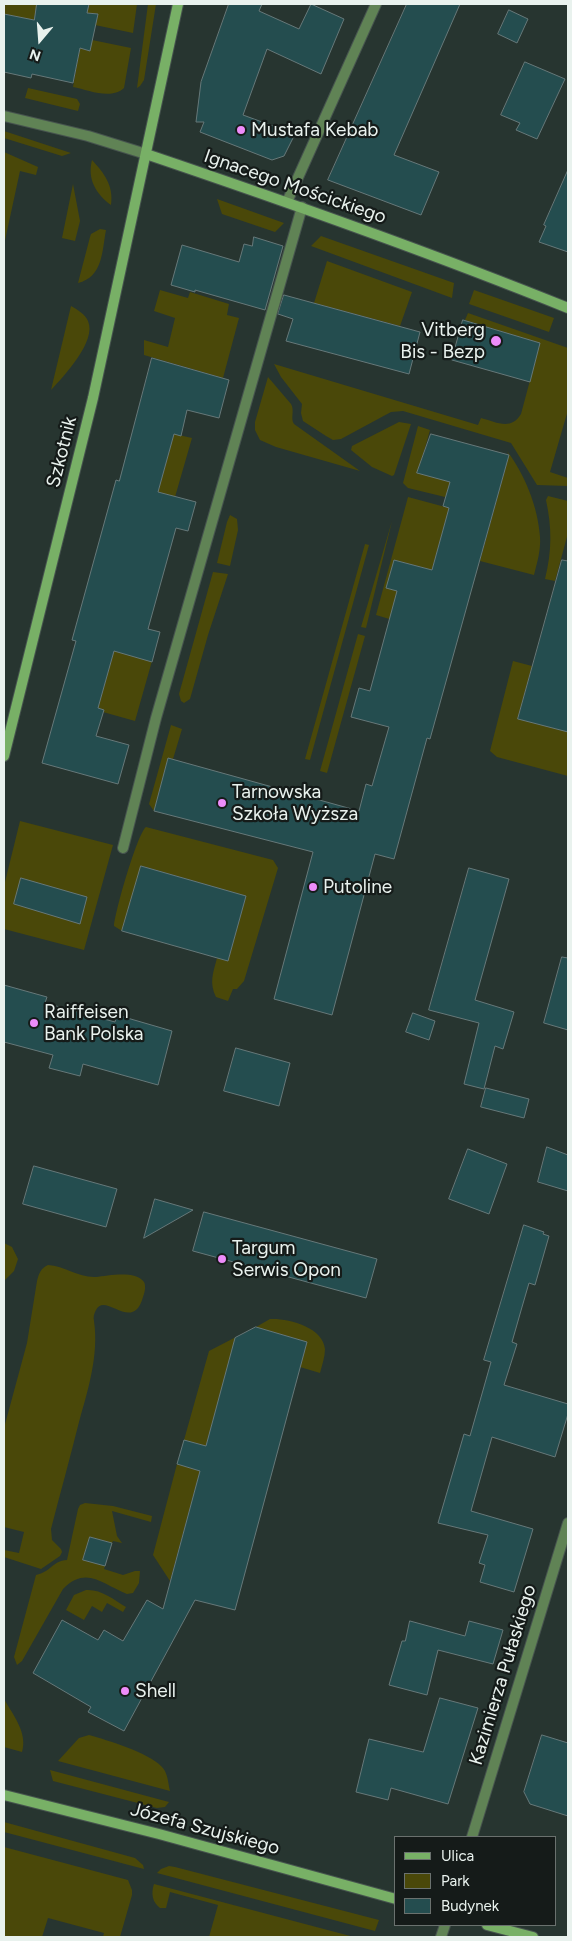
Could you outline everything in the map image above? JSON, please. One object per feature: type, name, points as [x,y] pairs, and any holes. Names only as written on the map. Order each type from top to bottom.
[{"type":"street","name":"Szkotnik","points":[[4,756],[96,389],[178,4]]},
{"type":"street","points":[[288,202],[376,4]]},
{"type":"street","name":"Ignacego Mościckiego","points":[[4,116],[88,136],[288,202],[471,268],[568,308]]},
{"type":"street","points":[[124,848],[156,718],[302,207]]},
{"type":"street","name":"Kazimierza Pułaskiego","points":[[472,1836],[568,1523]]},
{"type":"street","name":"Józefa Szujskiego","points":[[4,1795],[160,1834],[394,1898]]},
{"type":"street","points":[[491,1926],[534,1937]]},
{"type":"green space","points":[[4,4],[37,4],[34,20],[4,14]]},
{"type":"green space","points":[[89,4],[137,4],[133,33],[95,25],[98,14],[87,13]]},
{"type":"green space","points":[[148,4],[156,4],[144,80],[137,88]]},
{"type":"green space","points":[[92,40],[131,48],[124,88],[119,92],[106,94],[73,87],[80,48],[89,51]]},
{"type":"green space","points":[[28,88],[77,99],[80,104],[78,111],[25,98]]},
{"type":"green space","points":[[4,131],[71,153],[62,156],[4,138]]},
{"type":"green space","points":[[4,152],[38,167],[36,175],[20,171],[4,245]]},
{"type":"green space","points":[[92,160],[107,180],[112,198],[111,205],[101,196],[94,185],[91,174]]},
{"type":"green space","points":[[73,184],[80,221],[75,241],[62,238]]},
{"type":"green space","points":[[217,199],[284,223],[275,232],[222,214]]},
{"type":"green space","points":[[100,229],[106,230],[100,262],[92,275],[78,283],[91,234]]},
{"type":"green space","points":[[321,236],[454,283],[452,298],[311,246]]},
{"type":"green space","points":[[327,261],[412,292],[400,326],[314,303]]},
{"type":"green space","points":[[160,290],[188,298],[190,292],[229,304],[227,315],[239,318],[223,378],[144,355],[144,340],[168,347],[175,318],[154,311]]},
{"type":"green space","points":[[474,290],[554,318],[549,332],[469,304]]},
{"type":"green space","points":[[71,306],[87,319],[90,329],[88,338],[78,358],[51,390]]},
{"type":"green space","points":[[468,313],[568,348],[568,410],[550,472],[568,478],[568,486],[537,485],[511,443],[403,411],[391,412],[341,439],[333,440],[303,421],[301,413],[302,404],[281,377],[274,364],[478,425],[481,418],[508,424],[517,419],[521,414],[540,343],[465,320]]},
{"type":"green space","points":[[268,377],[291,404],[294,424],[360,471],[276,447],[260,440],[255,430],[255,422]]},
{"type":"green space","points":[[399,422],[411,424],[394,475],[392,476],[372,467],[351,450],[352,446]]},
{"type":"green space","points":[[418,426],[430,430],[418,473],[456,483],[452,496],[446,495],[445,497],[408,488],[403,483]]},
{"type":"green space","points":[[174,434],[192,438],[175,497],[158,492]]},
{"type":"green space","points":[[507,451],[525,481],[537,514],[540,542],[534,575],[480,561],[509,455]]},
{"type":"green space","points":[[548,496],[568,501],[568,533],[555,581],[545,579],[550,540],[546,500]]},
{"type":"green space","points":[[408,497],[449,508],[432,570],[394,560],[387,588],[424,598],[416,627],[376,615]]},
{"type":"green space","points":[[230,515],[237,519],[238,530],[230,566],[217,563]]},
{"type":"green space","points":[[392,521],[366,628],[361,627]]},
{"type":"green space","points":[[365,544],[369,545],[310,760],[305,759]]},
{"type":"green space","points":[[213,572],[228,574],[190,699],[184,703],[181,701],[179,694]]},
{"type":"green space","points":[[358,634],[365,636],[327,773],[320,771]]},
{"type":"green space","points":[[114,651],[152,661],[135,721],[103,712],[104,710],[98,708]]},
{"type":"green space","points":[[513,661],[532,666],[518,718],[568,732],[568,776],[497,757],[490,751]]},
{"type":"green space","points":[[171,725],[182,729],[173,759],[168,758],[154,811],[149,804]]},
{"type":"green space","points":[[20,821],[113,845],[84,950],[4,929],[5,882]]},
{"type":"green space","points":[[146,827],[273,860],[278,868],[244,981],[237,989],[233,989],[228,1001],[216,997],[212,982],[213,973],[217,958],[228,961],[246,896],[142,866],[122,931],[114,926],[132,858],[137,843]]},
{"type":"green space","points":[[4,1243],[12,1247],[18,1259],[14,1271],[4,1281]]},
{"type":"green space","points":[[48,1265],[90,1277],[134,1276],[144,1282],[145,1287],[144,1295],[133,1312],[126,1312],[106,1305],[100,1306],[96,1310],[92,1372],[51,1529],[52,1540],[62,1552],[60,1556],[41,1569],[4,1557],[4,1550],[19,1553],[24,1532],[4,1527],[4,1428],[27,1343],[38,1278],[42,1269]]},
{"type":"green space","points":[[270,1319],[286,1320],[304,1325],[318,1335],[323,1341],[325,1349],[320,1373],[300,1367],[307,1342],[256,1327]]},
{"type":"green space","points":[[236,1337],[206,1446],[184,1440],[209,1351]]},
{"type":"green space","points":[[177,1464],[200,1471],[170,1581],[153,1555]]},
{"type":"green space","points":[[85,1503],[113,1506],[152,1516],[151,1522],[112,1511],[117,1536],[122,1543],[113,1541],[112,1543],[90,1537],[83,1559],[105,1566],[104,1569],[123,1575],[140,1571],[139,1583],[133,1593],[127,1594],[95,1579],[80,1578],[72,1582],[63,1589],[22,1661],[17,1665],[14,1657],[36,1575],[45,1572],[58,1562],[67,1560],[78,1509],[80,1505]]},
{"type":"green space","points":[[86,1590],[102,1593],[126,1607],[123,1612],[107,1603],[102,1612],[92,1606],[84,1620],[66,1610],[74,1595]]},
{"type":"green space","points":[[4,1699],[21,1731],[23,1738],[22,1752],[4,1747]]},
{"type":"green space","points":[[89,1735],[127,1748],[155,1761],[165,1771],[170,1791],[58,1761],[79,1738]]},
{"type":"green space","points":[[50,1770],[169,1802],[165,1807],[157,1808],[53,1781]]},
{"type":"green space","points":[[4,1822],[135,1858],[143,1865],[144,1869],[4,1832]]},
{"type":"green space","points":[[4,1847],[128,1880],[132,1895],[120,1937],[103,1937],[104,1933],[48,1918],[42,1937],[4,1937]]},
{"type":"green space","points":[[169,1866],[379,1920],[375,1931],[157,1873]]},
{"type":"green space","points":[[154,1884],[354,1937],[209,1937],[218,1905],[170,1892],[166,1908],[160,1908],[155,1903],[153,1897]]},
{"type":"building","points":[[37,4],[89,4],[87,13],[98,14],[90,51],[80,48],[73,83],[32,74],[31,78],[4,72],[4,14],[34,20]]},
{"type":"building","points":[[229,4],[262,4],[259,11],[299,29],[311,4],[344,19],[321,74],[267,49],[243,115],[295,134],[284,156],[272,160],[200,132],[204,122],[196,122],[201,82]]},
{"type":"building","points":[[407,4],[460,4],[394,155],[439,172],[421,215],[328,180]]},
{"type":"building","points":[[509,10],[528,19],[517,43],[498,34]]},
{"type":"building","points":[[525,62],[565,79],[537,139],[516,130],[520,123],[501,115]]},
{"type":"building","points":[[568,170],[568,252],[539,242],[546,226],[544,225]]},
{"type":"building","points":[[254,237],[283,246],[265,310],[171,285],[182,245],[239,262],[244,244],[252,246]]},
{"type":"building","points":[[284,295],[420,332],[409,374],[286,341],[293,319],[278,314]]},
{"type":"building","points":[[463,320],[540,343],[530,382],[452,360]]},
{"type":"building","points":[[152,358],[229,380],[219,418],[187,410],[181,436],[174,434],[158,492],[196,502],[188,531],[176,528],[148,629],[160,632],[152,662],[114,651],[98,708],[104,710],[96,736],[129,745],[118,784],[42,763],[76,641],[72,640],[116,480],[119,481]]},
{"type":"building","points":[[431,434],[509,455],[430,739],[427,738],[394,859],[375,854],[332,1015],[274,999],[313,852],[154,811],[168,758],[359,811],[366,784],[372,786],[389,727],[351,717],[359,688],[370,691],[397,591],[386,588],[394,560],[432,570],[449,508],[443,506],[450,482],[417,473]]},
{"type":"building","points":[[562,560],[568,561],[568,732],[518,719]]},
{"type":"building","points":[[141,866],[246,896],[228,961],[122,931]]},
{"type":"building","points":[[469,868],[509,879],[475,1000],[514,1012],[503,1049],[495,1046],[484,1089],[464,1084],[479,1023],[429,1010]]},
{"type":"building","points":[[21,878],[87,897],[80,924],[14,904]]},
{"type":"building","points":[[562,957],[568,958],[568,1030],[544,1023]]},
{"type":"building","points":[[4,985],[47,997],[45,1003],[115,1022],[117,1015],[172,1031],[158,1085],[83,1064],[80,1076],[49,1068],[53,1055],[4,1042]]},
{"type":"building","points":[[413,1013],[435,1021],[429,1040],[406,1032]]},
{"type":"building","points":[[236,1048],[290,1063],[279,1106],[224,1091]]},
{"type":"building","points":[[486,1088],[529,1099],[524,1118],[481,1107]]},
{"type":"building","points":[[547,1147],[568,1155],[568,1191],[538,1182]]},
{"type":"building","points":[[468,1149],[507,1164],[489,1214],[449,1199]]},
{"type":"building","points":[[34,1166],[117,1189],[106,1227],[23,1204]]},
{"type":"building","points":[[155,1199],[193,1210],[144,1238]]},
{"type":"building","points":[[204,1212],[377,1259],[366,1298],[193,1251]]},
{"type":"building","points":[[524,1225],[544,1232],[543,1234],[549,1236],[535,1285],[529,1283],[512,1342],[517,1344],[504,1385],[568,1404],[568,1414],[555,1457],[492,1437],[471,1511],[533,1529],[514,1592],[480,1582],[485,1565],[479,1563],[488,1535],[438,1523],[464,1434],[470,1436],[491,1362],[484,1360]]},
{"type":"building","points":[[256,1327],[307,1342],[235,1610],[195,1600],[124,1731],[88,1712],[91,1707],[33,1673],[62,1620],[98,1640],[104,1630],[123,1641],[147,1600],[163,1609],[200,1471],[177,1464],[184,1440],[206,1446],[235,1338]]},
{"type":"building","points":[[90,1537],[112,1543],[105,1566],[83,1560]]},
{"type":"building","points":[[410,1621],[465,1636],[469,1621],[503,1630],[493,1664],[438,1650],[427,1695],[389,1685]]},
{"type":"building","points":[[440,1698],[478,1708],[448,1804],[391,1788],[388,1800],[356,1792],[369,1739],[423,1752]]},
{"type":"building","points":[[542,1735],[568,1743],[568,1816],[530,1804],[524,1792]]},
{"type":"place","name":"Mustafa Kebab","points":[[241,130]]},
{"type":"place","name":"Vitberg Bis - Bezp","points":[[496,341]]},
{"type":"place","name":"Tarnowska Szkoła Wyższa","points":[[222,803]]},
{"type":"place","name":"Putoline","points":[[313,887]]},
{"type":"place","name":"Raiffeisen Bank Polska","points":[[34,1023]]},
{"type":"place","name":"Targum Serwis Opon","points":[[222,1259]]},
{"type":"place","name":"Shell","points":[[125,1691]]}]
